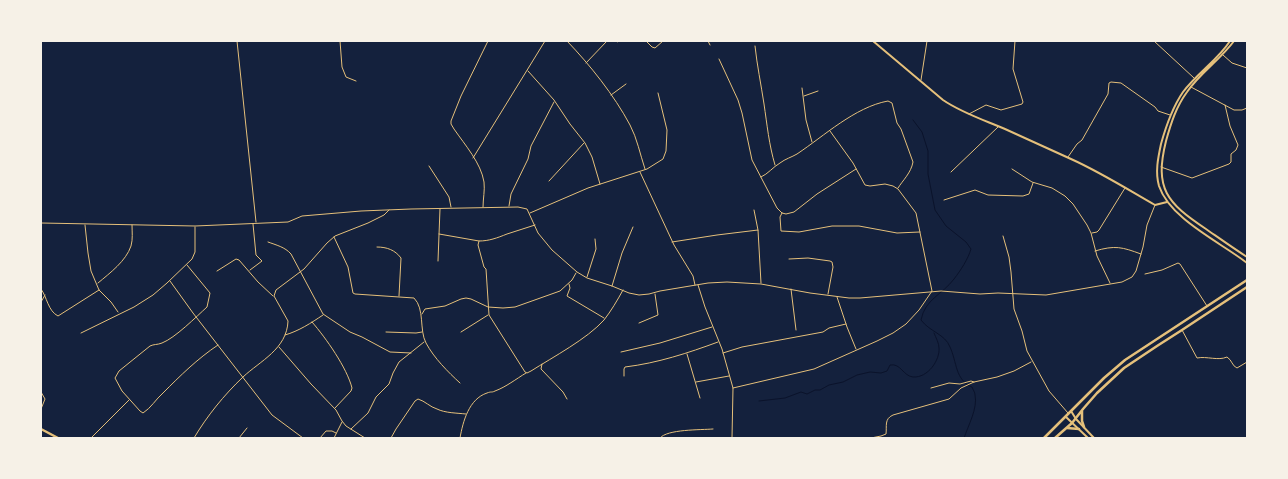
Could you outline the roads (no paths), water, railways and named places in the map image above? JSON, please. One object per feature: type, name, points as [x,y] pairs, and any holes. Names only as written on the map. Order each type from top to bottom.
[{"type":"highway","points":[[1044,438],[1104,378],[1125,360],[1247,280]]},
{"type":"highway","points":[[1055,438],[1072,423],[1083,409],[1124,368],[1247,287]]},
{"type":"highway","points":[[1083,409],[1082,421],[1084,427]]},
{"type":"highway","points":[[1065,428],[1078,429]]},
{"type":"highway","points":[[41,429],[58,438]]},
{"type":"main road","points":[[873,41],[943,100],[968,114],[1087,166],[1155,205],[1167,202]]},
{"type":"main road","points":[[1232,41],[1194,78],[1179,98],[1165,130],[1157,162],[1157,175],[1159,186],[1167,202],[1177,214],[1247,263]]},
{"type":"main road","points":[[1232,41],[1222,55],[1196,80],[1180,103],[1172,119],[1161,167],[1163,185],[1175,206],[1247,257]]},
{"type":"main road","points":[[1071,411],[1094,438]]},
{"type":"main road","points":[[1067,416],[1088,438]]},
{"type":"street","points":[[237,41],[256,223]]},
{"type":"street","points":[[340,41],[343,72],[346,76],[356,81]]},
{"type":"street","points":[[483,208],[484,183],[480,169],[454,129],[451,121],[488,41]]},
{"type":"street","points":[[473,158],[545,41]]},
{"type":"street","points":[[567,41],[622,111],[631,127],[646,169]]},
{"type":"street","points":[[586,63],[607,41]]},
{"type":"street","points":[[646,41],[655,48],[664,41]]},
{"type":"street","points":[[708,41],[710,45]]},
{"type":"street","points":[[921,81],[927,41]]},
{"type":"street","points":[[968,114],[986,105],[1001,110],[1022,104],[1013,69],[1015,41]]},
{"type":"street","points":[[1154,41],[1194,78]]},
{"type":"street","points":[[755,46],[757,70],[775,166]]},
{"type":"street","points":[[1222,55],[1232,63],[1247,68]]},
{"type":"street","points":[[719,59],[738,100],[752,160],[777,208],[786,214]]},
{"type":"street","points":[[527,70],[555,102],[585,143],[600,184]]},
{"type":"street","points":[[1068,158],[1082,140],[1108,94],[1109,83],[1111,82],[1121,83],[1158,111],[1170,115]]},
{"type":"street","points":[[611,95],[626,84]]},
{"type":"street","points":[[1191,87],[1238,111],[1247,108]]},
{"type":"street","points":[[802,88],[808,130],[812,143]]},
{"type":"street","points":[[803,96],[818,91]]},
{"type":"street","points":[[529,213],[552,202],[646,169],[663,159],[666,151],[667,130],[658,93]]},
{"type":"street","points":[[761,177],[775,166],[863,110],[888,101],[892,103],[897,123],[913,162],[913,166],[898,186],[898,189]]},
{"type":"street","points":[[509,207],[511,194],[528,159],[531,146],[555,102]]},
{"type":"street","points":[[1161,167],[1192,178],[1229,164],[1231,162],[1231,154],[1238,145],[1230,126],[1225,105]]},
{"type":"street","points":[[950,172],[998,127]]},
{"type":"street","points":[[733,388],[814,369],[877,341],[899,330],[915,315],[932,291],[916,213],[898,189],[885,184],[865,185],[856,168],[830,131]]},
{"type":"street","points":[[549,181],[585,143]]},
{"type":"street","points":[[429,166],[449,197],[451,208]]},
{"type":"street","points":[[780,216],[794,212],[856,168]]},
{"type":"street","points":[[1012,169],[1034,182],[1052,188],[1065,196],[1073,204],[1091,233],[1095,250],[1110,284]]},
{"type":"street","points":[[640,171],[672,242],[693,276],[723,353],[733,388],[732,438]]},
{"type":"street","points":[[944,200],[975,190],[988,195],[1023,196],[1029,194],[1034,182]]},
{"type":"street","points":[[1091,233],[1094,234],[1098,230],[1125,188]]},
{"type":"street","points":[[41,223],[195,226],[288,222],[302,216],[314,214],[440,208],[518,207],[527,210],[538,232],[552,250],[577,272],[587,278],[623,290],[629,294],[640,295],[697,285],[728,282],[762,284],[849,298],[932,291],[1046,295],[1122,282],[1132,277],[1142,254],[1146,228],[1155,205]]},
{"type":"street","points":[[438,261],[440,208]]},
{"type":"street","points":[[274,296],[276,290],[301,272],[334,237],[368,223],[390,210]]},
{"type":"street","points":[[754,210],[758,230],[762,284]]},
{"type":"street","points":[[782,213],[780,216],[781,231],[799,232],[832,226],[859,226],[896,233],[920,232]]},
{"type":"street","points":[[249,271],[262,261],[256,256],[253,223]]},
{"type":"street","points":[[85,224],[91,271],[99,290],[119,313]]},
{"type":"street","points":[[97,284],[128,253],[131,244],[132,224]]},
{"type":"street","points":[[440,234],[479,241],[493,240],[535,225]]},
{"type":"street","points":[[80,333],[134,306],[153,295],[170,281],[192,260],[196,252],[195,226]]},
{"type":"street","points":[[612,286],[632,228]]},
{"type":"street","points":[[672,242],[717,234],[758,230]]},
{"type":"street","points":[[1003,236],[1009,257],[1014,308],[1025,345],[1049,391],[1067,416]]},
{"type":"street","points":[[334,237],[348,266],[353,293],[414,298],[422,314],[425,342],[448,372],[460,383]]},
{"type":"street","points":[[587,278],[596,249],[595,239]]},
{"type":"street","points":[[479,241],[478,245],[486,269],[489,315],[527,373]]},
{"type":"street","points":[[268,242],[288,250],[323,314],[350,332],[390,352],[411,353]]},
{"type":"street","points":[[1095,250],[1110,246],[1142,254]]},
{"type":"street","points":[[378,247],[394,251],[401,258],[398,297]]},
{"type":"street","points":[[789,259],[808,258],[832,262],[828,295]]},
{"type":"street","points":[[194,438],[221,400],[243,377],[279,346],[285,335],[288,322],[274,296],[239,260],[236,259],[217,271]]},
{"type":"street","points":[[1145,274],[1162,270],[1178,263],[1180,264],[1207,306]]},
{"type":"street","points":[[186,265],[210,293],[207,307],[170,339],[161,344],[150,346],[116,375],[115,378],[129,400],[143,413],[204,354],[218,345]]},
{"type":"street","points":[[422,314],[425,310],[445,306],[466,298],[488,307],[503,308],[515,306],[560,290],[569,283],[577,272]]},
{"type":"street","points":[[170,281],[272,415],[303,438]]},
{"type":"street","points":[[569,283],[570,288],[567,296],[604,319]]},
{"type":"street","points":[[790,288],[796,330]]},
{"type":"street","points":[[41,289],[45,294],[51,311],[58,316],[99,290]]},
{"type":"street","points":[[460,438],[466,414],[477,398],[487,393],[495,392],[576,342],[604,319],[623,290]]},
{"type":"street","points":[[639,323],[658,315],[655,293]]},
{"type":"street","points":[[41,302],[45,294]]},
{"type":"street","points":[[837,296],[857,350]]},
{"type":"street","points":[[285,335],[312,322],[323,314]]},
{"type":"street","points":[[461,332],[489,315]]},
{"type":"street","points":[[312,322],[342,365],[351,384],[351,391],[334,409]]},
{"type":"street","points":[[723,353],[742,347],[823,332],[828,328],[846,324]]},
{"type":"street","points":[[621,352],[660,343],[712,327]]},
{"type":"street","points":[[1182,330],[1197,358],[1221,359],[1227,357],[1232,360],[1237,368],[1247,362]]},
{"type":"street","points":[[386,332],[423,332]]},
{"type":"street","points":[[351,429],[368,412],[376,397],[389,384],[400,362],[425,342]]},
{"type":"street","points":[[624,376],[625,367],[648,364],[719,342]]},
{"type":"street","points":[[279,346],[340,416],[342,421],[365,438]]},
{"type":"street","points":[[687,353],[700,398]]},
{"type":"street","points":[[931,388],[952,382],[960,384],[969,383],[997,377],[1014,371],[1032,361]]},
{"type":"street","points":[[542,364],[541,369],[563,392],[567,399]]},
{"type":"street","points":[[696,382],[729,376]]},
{"type":"street","points":[[872,438],[886,434],[886,421],[890,416],[949,399],[969,383]]},
{"type":"street","points":[[41,392],[45,399],[41,409]]},
{"type":"street","points":[[391,438],[418,399],[435,409],[466,414]]},
{"type":"street","points":[[91,438],[129,400]]},
{"type":"street","points":[[334,438],[342,421]]},
{"type":"street","points":[[239,438],[247,428]]},
{"type":"street","points":[[660,438],[663,434],[713,429]]},
{"type":"street","points":[[320,438],[326,431],[336,433]]},
{"type":"waterway","points":[[913,120],[922,132],[928,151],[928,174],[935,210],[946,226],[966,242],[971,249],[959,272],[926,307],[921,320],[948,343],[959,375],[966,384],[972,387],[975,393],[974,411],[964,438]]},
{"type":"waterway","points":[[759,401],[785,398],[801,392],[807,394],[829,385],[843,382],[857,375],[887,371],[890,365],[897,366],[913,377],[924,375],[935,363],[939,353],[934,333]]}]
